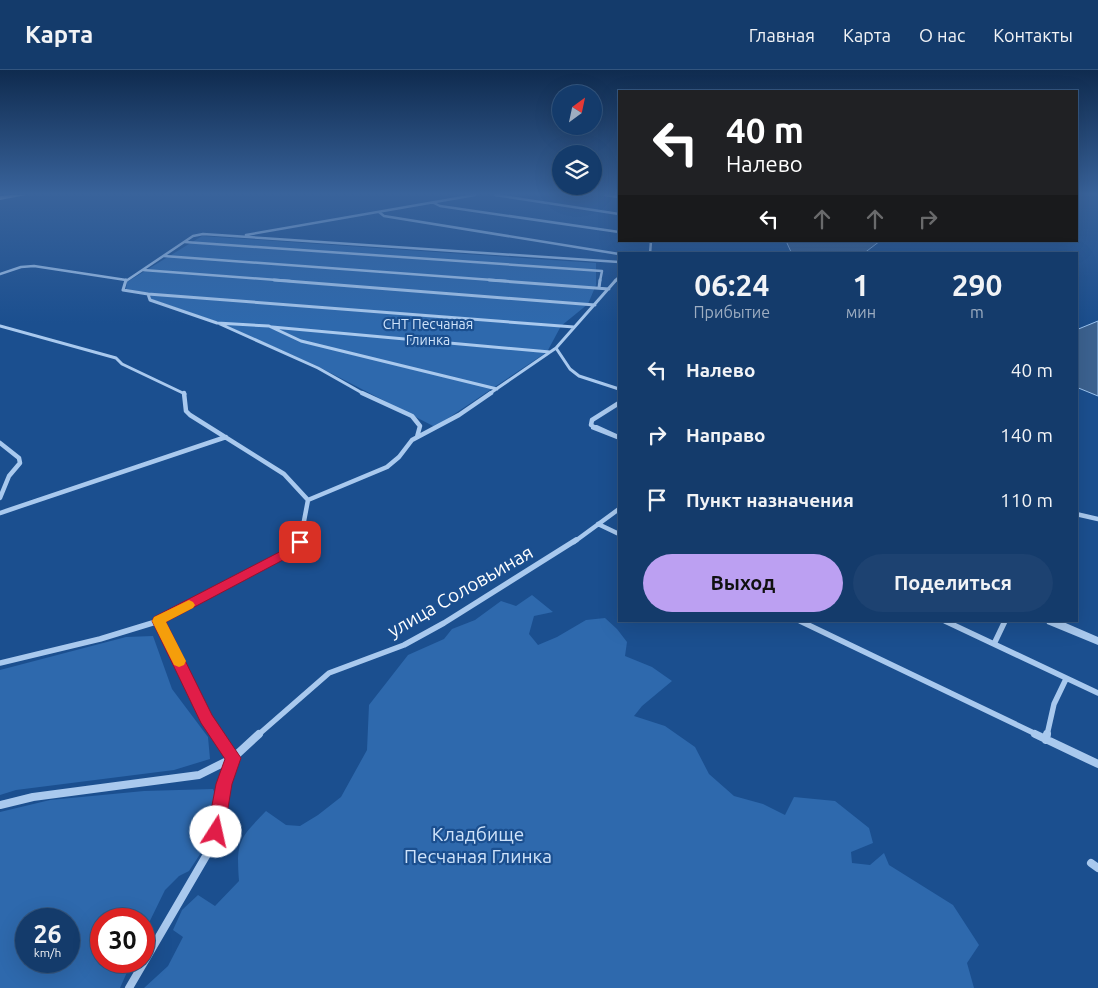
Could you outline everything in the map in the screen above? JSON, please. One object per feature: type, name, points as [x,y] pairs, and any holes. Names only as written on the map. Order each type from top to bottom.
[{"type":"street","points":[[0,274],[21,267],[34,266],[126,280],[190,238]]},
{"type":"street","points":[[264,238],[618,262]]},
{"type":"street","points":[[519,238],[618,254]]},
{"type":"street","points":[[185,242],[602,271],[599,288]]},
{"type":"street","points":[[164,256],[609,289]]},
{"type":"street","points":[[142,270],[595,305]]},
{"type":"street","points":[[308,500],[387,467],[417,437],[441,426],[556,348],[618,278]]},
{"type":"street","points":[[126,280],[123,290],[148,294],[574,327]]},
{"type":"street","points":[[148,294],[150,300],[218,323],[318,368],[375,400],[412,416],[420,426],[417,437]]},
{"type":"street","points":[[218,323],[550,352]]},
{"type":"street","points":[[0,326],[116,358],[122,364],[184,392],[186,411],[284,474],[308,500]]},
{"type":"street","points":[[269,326],[301,341],[497,389]]},
{"type":"street","points":[[556,348],[570,369],[579,376],[618,389]]},
{"type":"street","points":[[618,404],[595,417],[591,422],[594,427],[618,438]]},
{"type":"street","points":[[0,513],[226,437]]},
{"type":"street","points":[[0,443],[19,458],[20,463],[9,476],[0,498]]},
{"type":"street","points":[[0,663],[82,644],[138,629],[159,621],[296,548],[300,542],[308,500]]},
{"type":"street","name":"улица Соловьиная","points":[[129,988],[214,844],[224,784],[233,758],[278,715],[329,673],[404,645],[444,623],[565,548],[618,510]]},
{"type":"street","points":[[1078,514],[1098,519]]},
{"type":"street","points":[[598,524],[618,534]]},
{"type":"street","points":[[0,805],[33,797],[199,775],[233,758],[207,719],[159,621]]},
{"type":"street","points":[[802,622],[1098,764]]},
{"type":"street","points":[[946,622],[1098,693]]},
{"type":"street","points":[[994,644],[1005,622]]},
{"type":"street","points":[[1053,622],[1098,641]]},
{"type":"street","points":[[1046,740],[1054,704],[1066,679]]},
{"type":"green space","name":"СНТ Песчаная Глинка","points":[[199,238],[229,238],[596,263],[596,285],[588,304],[561,326],[547,352],[435,427],[319,367],[218,322],[151,299],[150,293],[126,289],[127,282]]},
{"type":"green space","name":"Кладбище Песчаная Глинка","points":[[532,595],[553,612],[534,616],[529,634],[538,645],[557,637],[586,620],[605,618],[627,642],[625,656],[652,667],[672,681],[642,706],[634,716],[665,726],[695,747],[709,774],[734,796],[763,804],[785,815],[794,797],[835,801],[869,828],[873,843],[851,852],[852,863],[870,865],[884,853],[889,865],[953,905],[979,945],[967,963],[974,988],[144,988],[168,966],[183,937],[173,930],[182,910],[198,895],[215,906],[239,881],[238,857],[241,842],[250,828],[266,811],[286,825],[300,826],[341,797],[367,750],[369,705],[408,655],[444,639],[452,629],[475,620],[501,601],[516,606]]},
{"type":"green space","points":[[153,636],[172,689],[208,737],[210,759],[174,770],[16,790],[0,795],[0,670],[126,637]]},
{"type":"green space","points":[[213,789],[217,798],[210,839],[189,871],[179,876],[165,890],[155,910],[155,908],[90,908],[90,973],[127,973],[120,988],[0,988],[0,812],[50,800],[144,791]]},
{"type":"shaded area","points":[[786,242],[879,242],[866,252],[791,252]]},
{"type":"shaded area","points":[[1098,321],[1098,396],[1078,388],[1078,329]]},
{"type":"slow traffic","points":[[179,661],[159,621],[189,605]]},
{"type":"route","points":[[216,832],[224,784],[233,758],[207,719],[159,621],[296,548],[300,542]]}]
